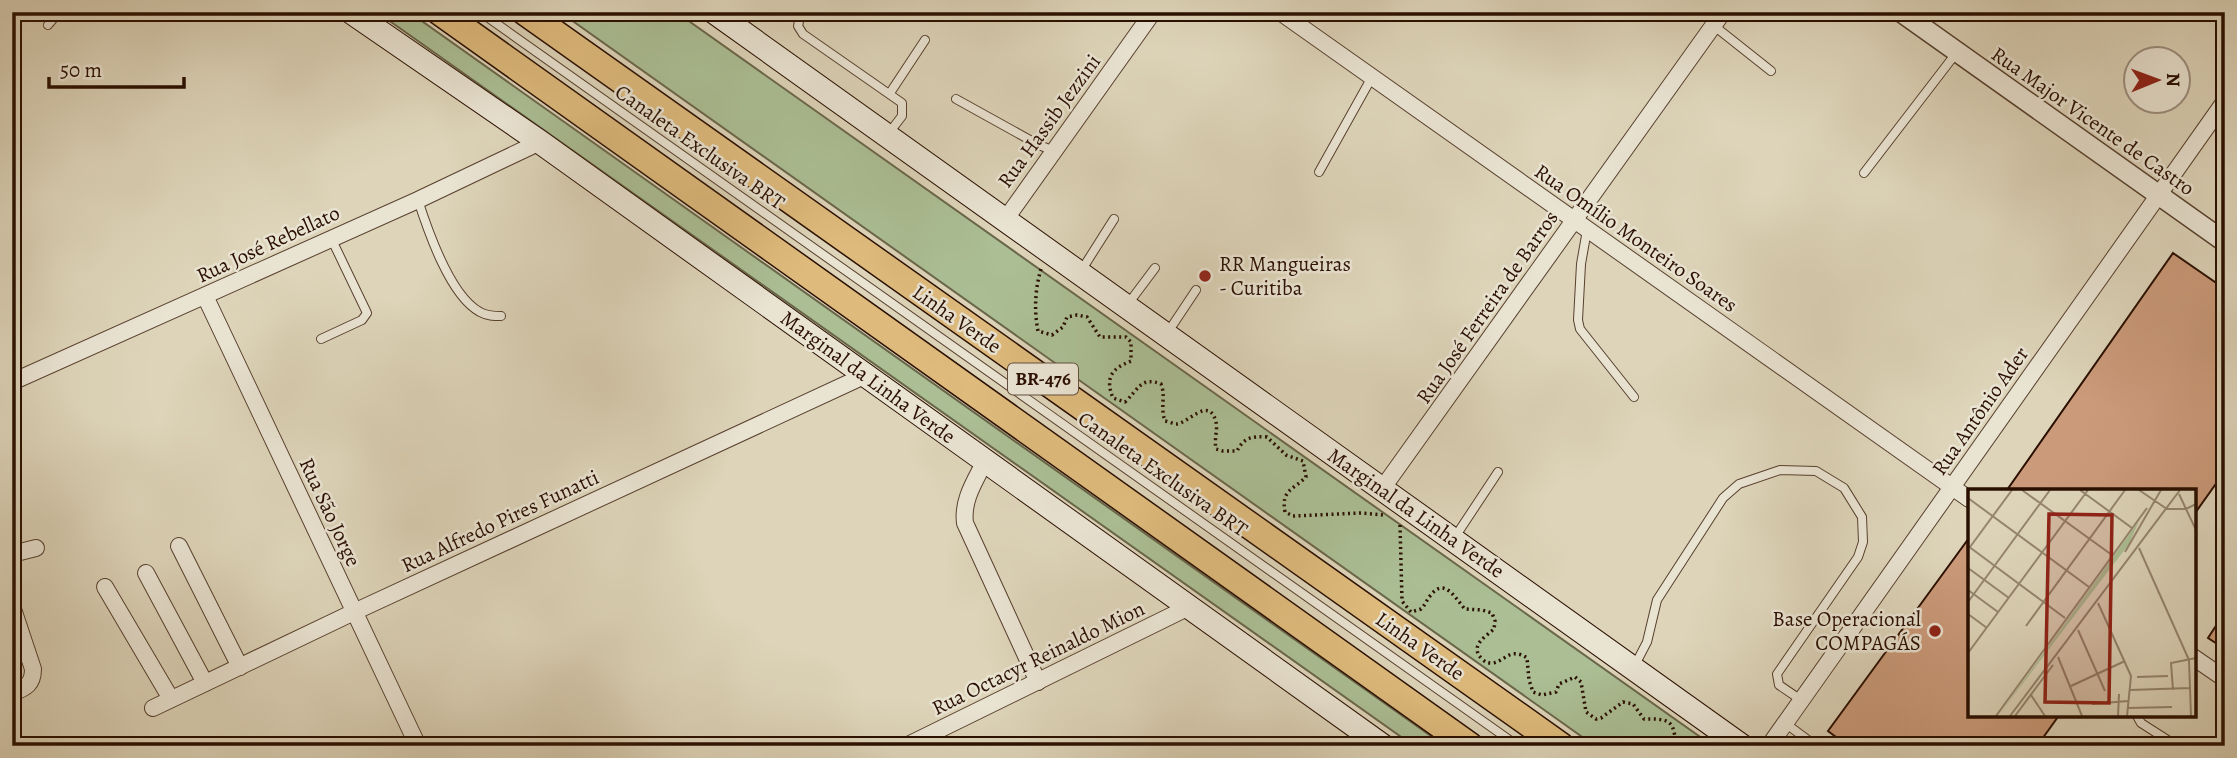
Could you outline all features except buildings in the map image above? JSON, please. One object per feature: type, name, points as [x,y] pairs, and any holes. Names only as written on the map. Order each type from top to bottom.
[{"type":"highway","name":"BR-476","points":[[440,12],[1470,746]]},
{"type":"highway","name":"Linha Verde","points":[[525,12],[1561,746]]},
{"type":"main road","name":"Marginal da Linha Verde","points":[[351,12],[540,142],[1383,746]]},
{"type":"main road","name":"Marginal da Linha Verde","points":[[714,12],[1742,746]]},
{"type":"street","name":"Rua Hassib Jezzini","points":[[1004,220],[1153,12]]},
{"type":"street","name":"Rua Omílio Monteiro Soares","points":[[1280,12],[1968,498]]},
{"type":"street","name":"Rua Major Vicente de Castro","points":[[1901,12],[2225,242]]},
{"type":"street","name":"Rua José Ferreira de Barros","points":[[1382,489],[1581,225],[1718,19]]},
{"type":"street","name":"Rua Antônio Ader","points":[[1769,746],[2225,102]]},
{"type":"street","name":"Rua José Rebellato","points":[[12,382],[418,200],[540,142]]},
{"type":"street","name":"Rua São Jorge","points":[[205,296],[418,746]]},
{"type":"street","name":"Rua Alfredo Pires Funatti","points":[[153,708],[866,375]]},
{"type":"street","points":[[985,461],[966,500],[963,512],[965,523],[1038,682]]},
{"type":"street","points":[[179,546],[240,667]]},
{"type":"street","points":[[12,554],[36,548]]},
{"type":"street","points":[[146,573],[205,683]]},
{"type":"street","points":[[105,587],[172,699]]},
{"type":"street","points":[[12,606],[33,669],[33,679],[26,688],[12,693]]},
{"type":"street","name":"Rua Octacyr Reinaldo Mion","points":[[906,746],[1189,607]]},
{"type":"street","points":[[2195,658],[2225,679]]},
{"type":"lane","points":[[48,25],[60,12]]},
{"type":"lane","name":"Canaleta Exclusiva BRT","points":[[480,12],[1518,746]]},
{"type":"lane","points":[[801,12],[798,26],[803,34],[902,103],[902,116],[887,136]]},
{"type":"lane","points":[[1718,19],[1771,71]]},
{"type":"lane","points":[[890,93],[925,40]]},
{"type":"lane","points":[[1864,173],[1957,52]]},
{"type":"lane","points":[[1319,172],[1372,77]]},
{"type":"lane","points":[[956,99],[1054,151]]},
{"type":"lane","points":[[418,200],[426,225],[463,297],[479,312],[502,316]]},
{"type":"lane","points":[[1079,273],[1114,219]]},
{"type":"lane","points":[[1581,225],[1580,329],[1634,397]]},
{"type":"lane","points":[[321,339],[362,320],[367,313],[331,238]]},
{"type":"lane","points":[[1126,307],[1154,268]]},
{"type":"lane","points":[[1166,335],[1196,290]]},
{"type":"lane","points":[[1633,668],[1647,642],[1657,600],[1723,498],[1739,484],[1780,470],[1816,471],[1844,488],[1862,517],[1863,542],[1858,557],[1777,674],[1779,685],[1801,700]]},
{"type":"lane","points":[[1454,540],[1498,472]]},
{"type":"lane","points":[[2137,716],[2141,723],[2177,746]]},
{"type":"lane","points":[[1785,723],[1816,746]]},
{"type":"path","points":[[1043,264],[1037,285],[1035,316],[1038,331],[1052,335],[1063,327],[1067,317],[1077,315],[1087,317],[1100,337],[1126,337],[1131,342],[1131,361],[1121,365],[1109,379],[1112,398],[1125,402],[1144,382],[1155,382],[1161,384],[1164,392],[1161,410],[1165,421],[1176,424],[1187,421],[1200,410],[1209,412],[1216,419],[1216,449],[1237,450],[1241,443],[1250,437],[1268,437],[1286,454],[1303,460],[1306,468],[1306,477],[1287,492],[1283,500],[1285,512],[1293,516],[1361,513],[1387,515]]},
{"type":"path","points":[[1399,516],[1402,601],[1411,612],[1421,609],[1431,593],[1439,589],[1449,589],[1465,609],[1492,613],[1494,629],[1479,641],[1477,648],[1479,657],[1486,662],[1494,663],[1511,654],[1522,654],[1527,658],[1533,692],[1542,695],[1556,692],[1559,684],[1575,677],[1581,682],[1586,712],[1596,719],[1623,702],[1633,704],[1644,719],[1664,719],[1670,722],[1675,733],[1675,743],[1672,746]]},
{"type":"green space","points":[[377,12],[409,12],[1445,746],[1414,746]]},
{"type":"green space","points":[[560,12],[676,12],[1713,746],[1595,746]]},
{"type":"place","name":"RR Mangueiras - Curitiba","points":[[1205,276]]},
{"type":"place","name":"Base Operacional COMPAGÁS","points":[[1935,631]]}]
